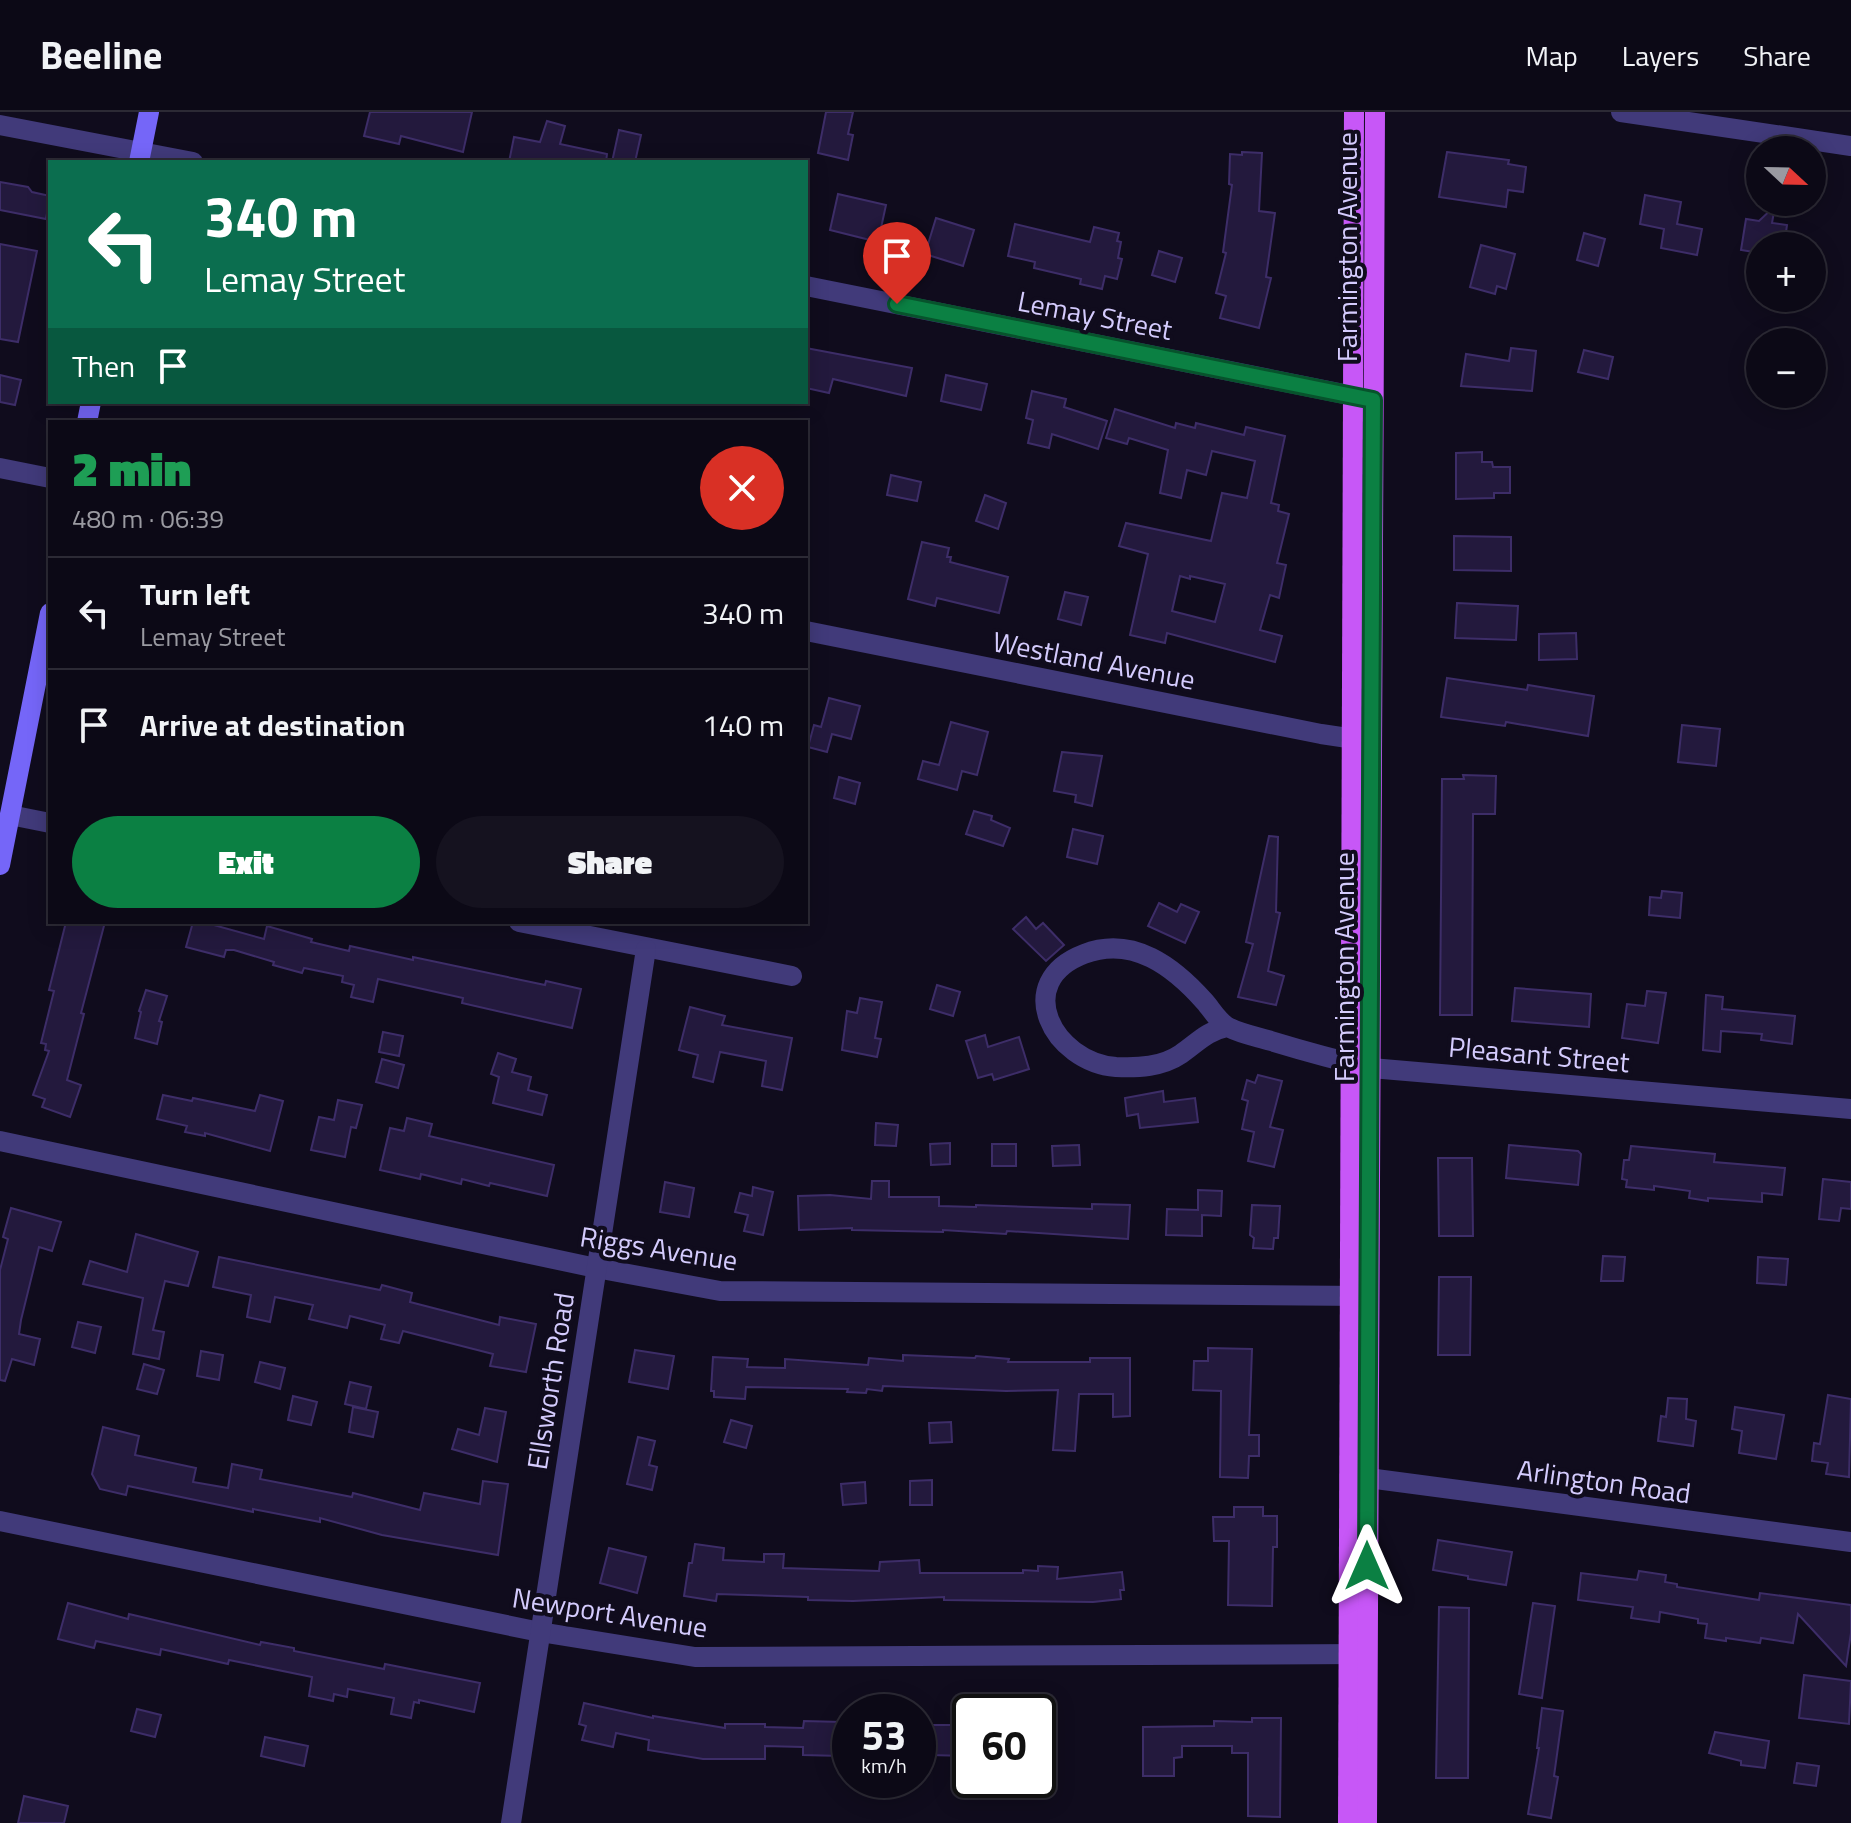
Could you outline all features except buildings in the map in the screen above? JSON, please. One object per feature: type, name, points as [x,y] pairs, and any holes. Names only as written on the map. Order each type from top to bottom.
[{"type":"main road","points":[[140,157],[149,112]]},
{"type":"main road","name":"Farmington Avenue","points":[[1348,1823],[1357,1654],[1361,1066],[1363,398],[1354,112]]},
{"type":"main road","name":"Farmington Avenue","points":[[1363,398],[1375,112]]},
{"type":"main road","points":[[0,865],[10,815],[7,789],[48,621]]},
{"type":"main road","name":"Farmington Avenue","points":[[1357,1654],[1367,1823]]},
{"type":"street","points":[[1621,112],[1851,146]]},
{"type":"street","points":[[0,125],[140,157],[172,160]]},
{"type":"street","name":"Lemay Street","points":[[808,286],[1363,398]]},
{"type":"street","points":[[0,468],[48,478]]},
{"type":"street","name":"Westland Avenue","points":[[808,631],[1362,740]]},
{"type":"street","points":[[10,815],[48,823]]},
{"type":"street","points":[[528,924],[792,976]]},
{"type":"street","name":"Ellsworth Road","points":[[511,1823],[646,949]]},
{"type":"street","points":[[1108,949],[1135,951],[1159,961],[1181,976],[1227,1027],[1202,1037],[1176,1057],[1158,1064],[1104,1065],[1083,1058],[1054,1032],[1046,1014],[1047,993],[1054,975],[1079,956],[1108,949]]},
{"type":"street","name":"Pleasant Street","points":[[1227,1027],[1361,1066],[1851,1109]]},
{"type":"street","name":"Riggs Avenue","points":[[0,1141],[596,1268],[720,1291],[1359,1296]]},
{"type":"street","name":"Arlington Road","points":[[1358,1476],[1851,1542]]},
{"type":"street","name":"Newport Avenue","points":[[0,1521],[540,1632],[695,1657],[1357,1654]]},
{"type":"route","points":[[897,304],[1373,400],[1367,1566]]}]
